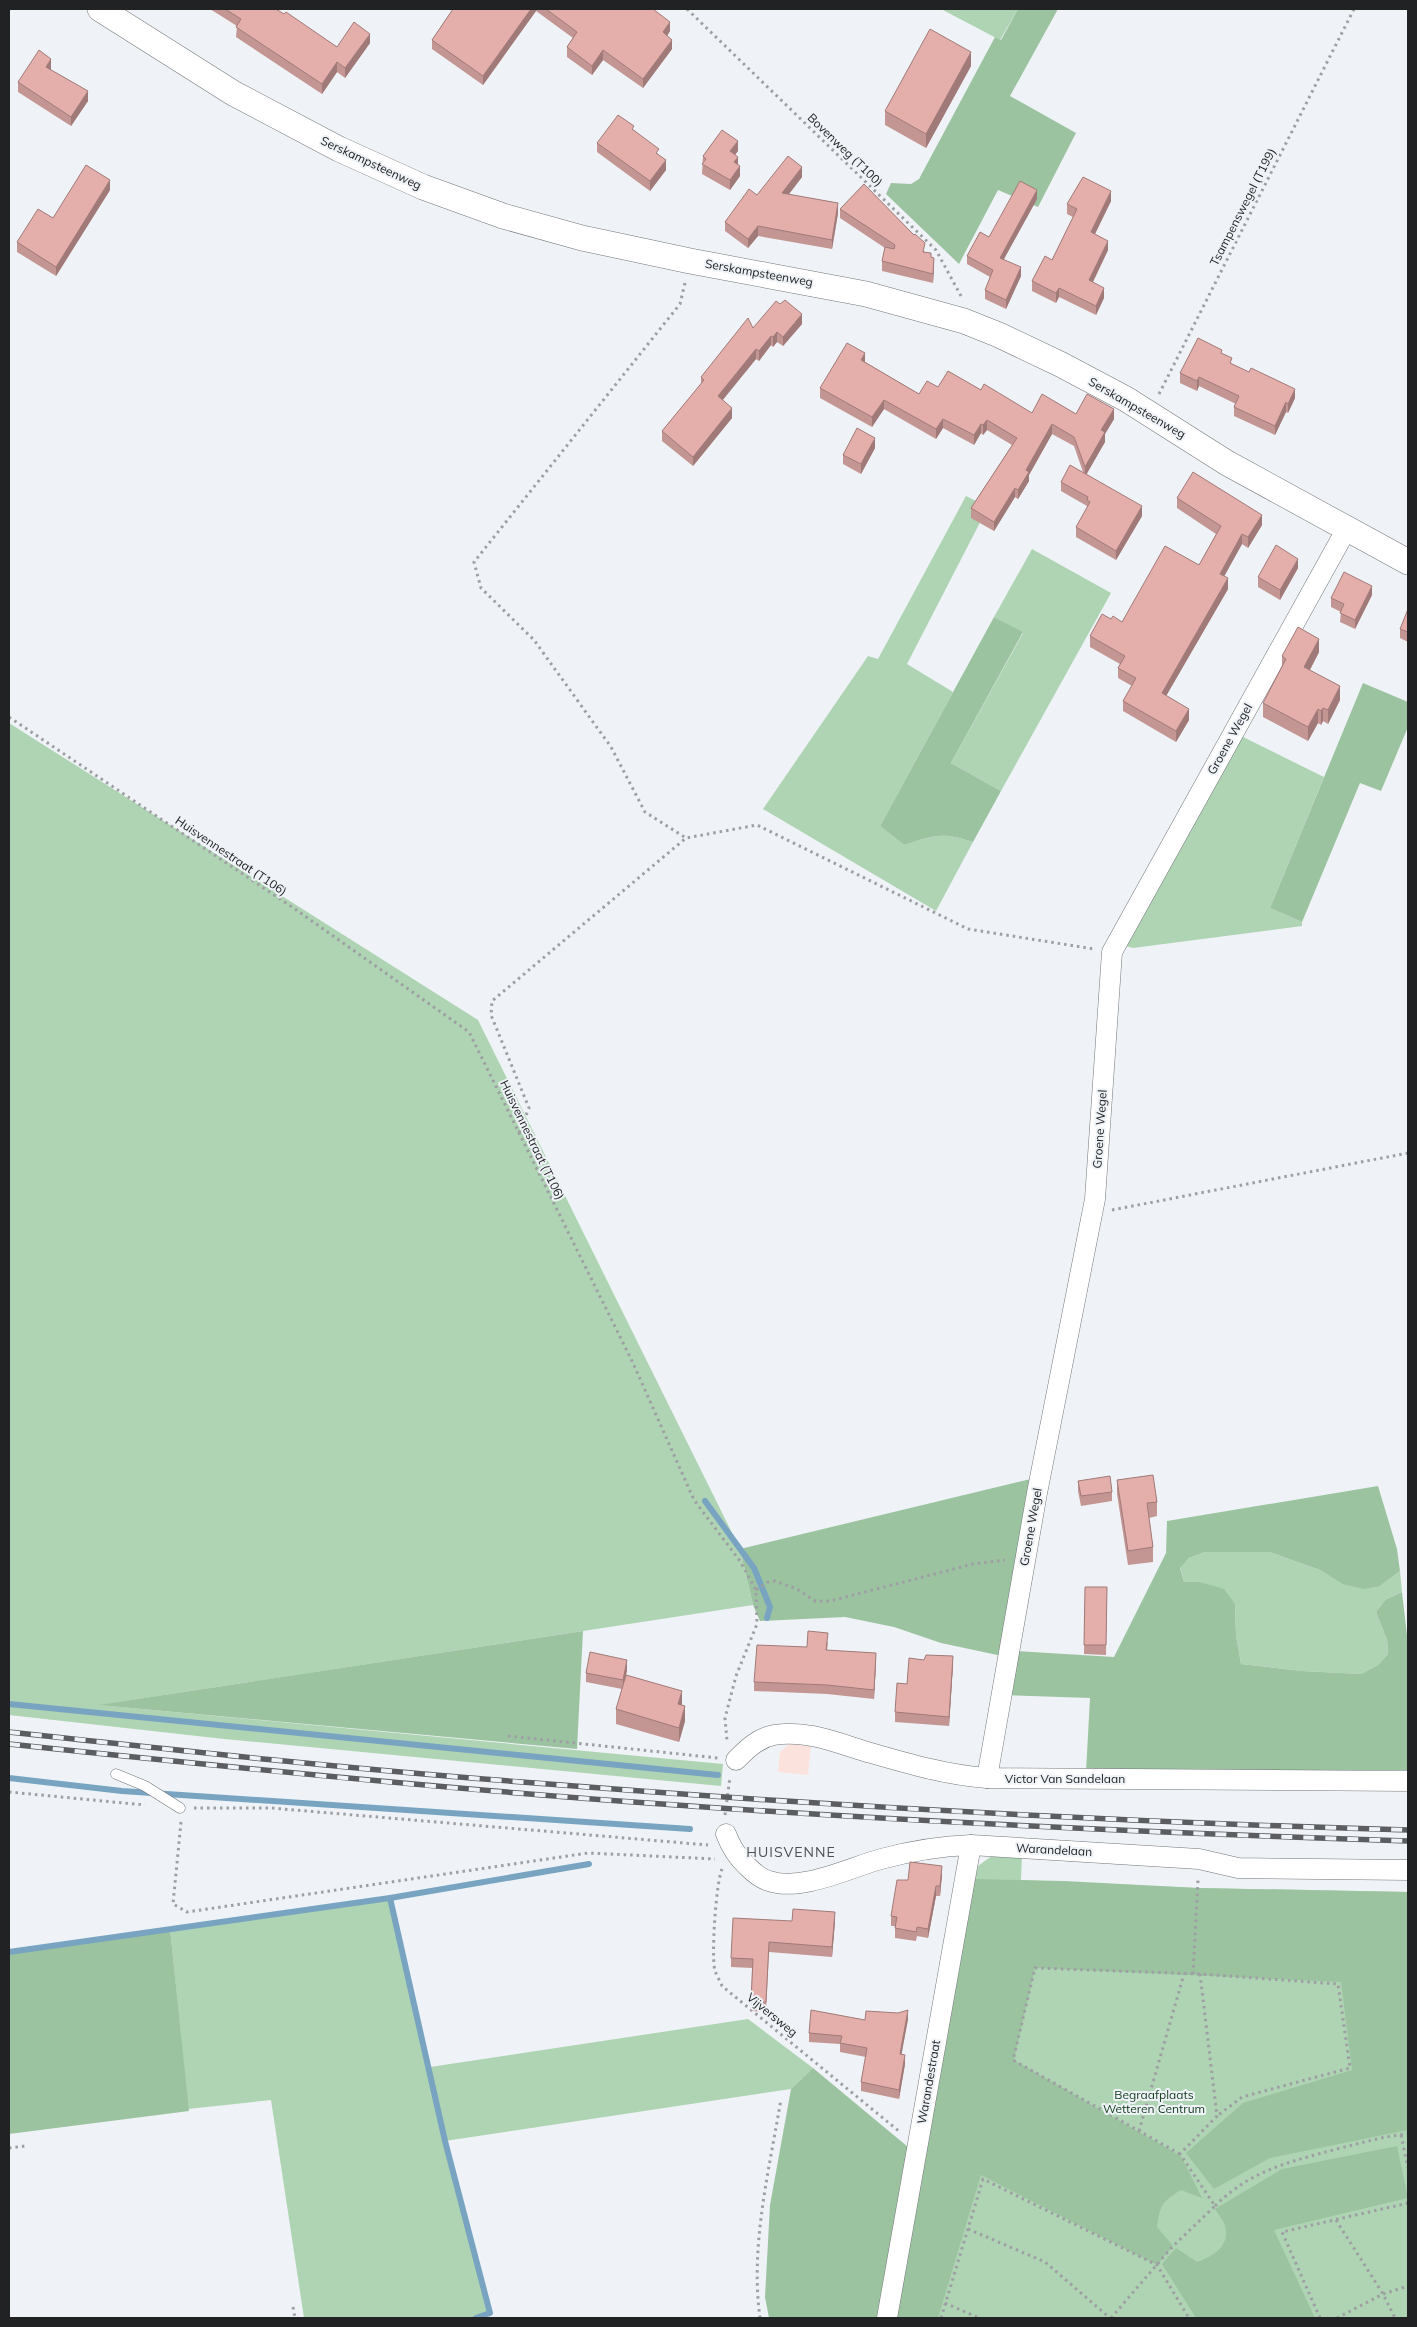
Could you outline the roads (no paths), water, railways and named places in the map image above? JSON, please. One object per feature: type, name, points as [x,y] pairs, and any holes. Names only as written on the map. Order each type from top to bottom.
[{"type":"street","name":"Serskampsteenweg","points":[[100,9],[233,93],[338,149],[423,187],[503,216],[574,236],[690,261],[866,294],[964,321],[1060,364],[1150,413],[1227,463],[1346,530],[1408,562]]},
{"type":"street","name":"Groene Wegel","points":[[987,1778],[1026,1558],[1092,1214],[1112,952],[1346,530]]},
{"type":"street","name":"Victor Van Sandelaan","points":[[736,1760],[758,1741],[772,1735],[794,1734],[816,1738],[952,1775],[987,1778],[1408,1781]]},
{"type":"street","name":"Warandelaan","points":[[726,1834],[735,1853],[755,1874],[768,1881],[782,1884],[813,1880],[880,1859],[925,1848],[971,1845],[1199,1859],[1238,1868],[1408,1870]]},
{"type":"street","name":"Warandestraat","points":[[887,2318],[971,1845]]},
{"type":"lane","points":[[116,1774],[145,1786],[180,1808]]},
{"type":"waterway","points":[[705,1501],[754,1568],[770,1607],[767,1618]]},
{"type":"waterway","points":[[9,1704],[718,1775]]},
{"type":"waterway","points":[[9,1778],[122,1791],[690,1829]]},
{"type":"waterway","points":[[390,1898],[589,1864]]},
{"type":"waterway","points":[[9,1952],[390,1898],[445,2141],[490,2313],[476,2318]]},
{"type":"railway","points":[[9,1732],[337,1766],[644,1791],[862,1806],[1081,1818],[1408,1830]]},
{"type":"railway","points":[[9,1744],[335,1777],[662,1804],[1035,1826],[1408,1841]]},
{"type":"district","name":"HUISVENNE","points":[[791,1852]]},
{"type":"park label","name":"Begraafplaats Wetteren Centrum","points":[[1154,2102]]}]
